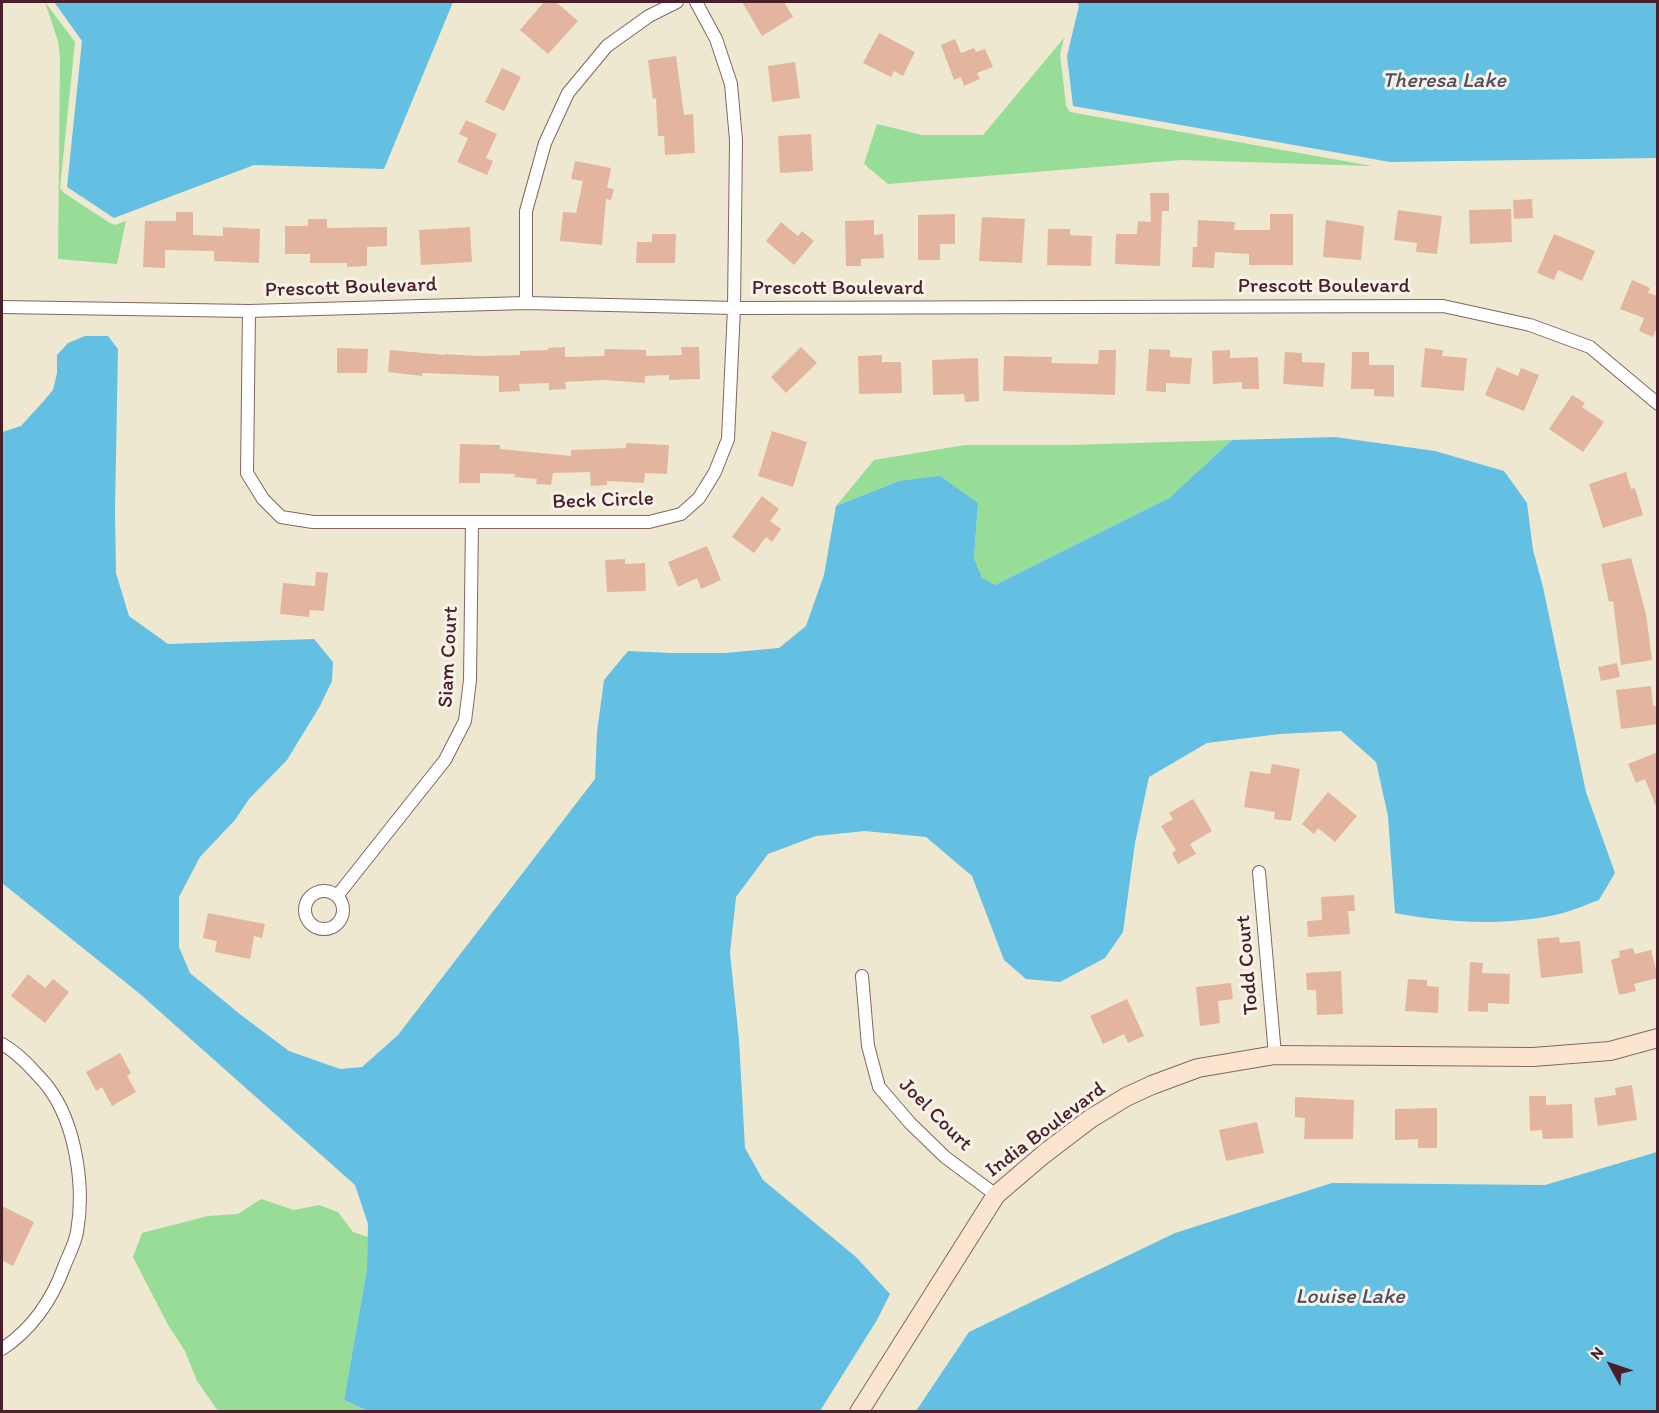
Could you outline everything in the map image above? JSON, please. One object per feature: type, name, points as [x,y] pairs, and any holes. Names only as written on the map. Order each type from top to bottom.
[{"type":"street","points":[[526,303],[526,211],[545,142],[568,93],[607,46],[649,16],[677,2]]},
{"type":"street","name":"Beck Circle","points":[[249,310],[247,473],[263,500],[281,517],[313,522],[649,522],[681,514],[699,498],[715,472],[728,439],[735,308],[736,140],[731,84],[716,39],[696,2]]},
{"type":"street","name":"Prescott Boulevard","points":[[2,307],[249,310],[526,303],[735,308],[1443,306],[1530,326],[1590,347],[1655,397]]},
{"type":"street","name":"Siam Court","points":[[337,896],[445,760],[465,721],[471,680],[472,522]]},
{"type":"street","name":"Todd Court","points":[[1259,872],[1275,1055]]},
{"type":"street","name":"Joel Court","points":[[862,976],[868,1046],[879,1087],[910,1123],[945,1157],[996,1195]]},
{"type":"street","name":"India Boulevard","points":[[859,1412],[996,1195],[1090,1119],[1126,1097],[1198,1068],[1275,1055],[1533,1057],[1610,1051],[1658,1038]]},
{"type":"street","points":[[2,1044],[15,1051],[49,1088],[75,1146],[81,1188],[76,1234],[59,1280],[42,1311],[12,1343],[2,1349]]},
{"type":"green space","points":[[45,2],[75,42],[60,188],[64,193],[110,223],[115,225],[126,221],[117,264],[58,259],[60,57],[58,41]]},
{"type":"green space","points":[[1064,38],[1060,54],[1066,106],[1070,112],[1372,166],[1182,160],[888,184],[864,164],[877,124],[922,135],[983,135]]},
{"type":"green space","points":[[1232,440],[1169,498],[995,585],[982,579],[974,558],[978,503],[899,481],[836,506],[874,460],[965,445],[1068,445]]},
{"type":"green space","points":[[261,1199],[294,1210],[319,1205],[338,1212],[353,1232],[368,1237],[367,1269],[344,1400],[368,1411],[218,1411],[197,1381],[185,1351],[168,1325],[133,1257],[142,1233],[208,1216],[238,1214]]},
{"type":"water","points":[[54,2],[453,2],[384,169],[254,165],[114,218],[67,187],[82,41]]},
{"type":"water","name":"Theresa Lake","points":[[1077,2],[1657,2],[1657,158],[1390,162],[1073,106],[1067,56],[1079,6]]},
{"type":"water","points":[[85,336],[108,336],[118,349],[116,573],[129,616],[168,644],[314,639],[333,662],[332,681],[320,706],[287,760],[249,799],[235,820],[200,857],[179,897],[179,947],[190,973],[241,1015],[289,1051],[340,1069],[362,1067],[398,1035],[595,779],[597,732],[604,680],[628,651],[725,653],[779,648],[806,626],[824,575],[836,506],[899,481],[940,476],[978,503],[974,558],[982,578],[995,585],[1169,498],[1232,440],[1335,437],[1435,451],[1504,471],[1527,503],[1533,550],[1543,587],[1586,792],[1615,873],[1599,900],[1555,915],[1515,921],[1475,922],[1395,913],[1388,816],[1376,762],[1341,731],[1280,734],[1207,743],[1149,777],[1135,843],[1123,932],[1105,958],[1060,982],[1026,979],[1004,960],[972,876],[926,837],[865,831],[816,836],[768,854],[736,897],[730,953],[739,1040],[745,1148],[763,1180],[856,1257],[890,1294],[877,1320],[820,1411],[368,1411],[344,1400],[367,1269],[368,1224],[355,1185],[140,994],[2,883],[2,432],[21,426],[42,403],[53,390],[57,373],[57,355],[68,343]]},
{"type":"water","name":"Louise Lake","points":[[1657,1152],[1657,1411],[916,1411],[969,1332],[1175,1233],[1332,1183],[1545,1185]]},
{"type":"building","points":[[544,2],[556,2],[578,21],[548,54],[520,30]]},
{"type":"building","points":[[742,2],[784,2],[793,17],[762,36]]},
{"type":"building","points":[[879,33],[915,52],[903,76],[894,71],[891,77],[863,63]]},
{"type":"building","points":[[955,39],[961,53],[974,48],[976,52],[985,49],[993,67],[977,73],[980,79],[964,86],[961,77],[954,80],[941,45]]},
{"type":"building","points":[[676,56],[684,115],[693,114],[695,153],[665,155],[664,136],[658,136],[656,98],[653,99],[648,60]]},
{"type":"building","points":[[795,62],[800,98],[772,102],[768,66]]},
{"type":"building","points":[[502,68],[521,77],[504,111],[485,102]]},
{"type":"building","points":[[466,120],[497,134],[486,158],[493,161],[487,175],[457,162],[468,138],[459,134]]},
{"type":"building","points":[[811,134],[813,171],[780,173],[778,136]]},
{"type":"building","points":[[575,161],[611,168],[607,188],[614,189],[611,200],[606,199],[602,245],[560,241],[563,212],[576,213],[583,181],[571,179]]},
{"type":"building","points":[[1150,193],[1169,193],[1169,211],[1162,211],[1160,266],[1115,264],[1116,234],[1137,234],[1138,221],[1151,222]]},
{"type":"building","points":[[1532,199],[1533,218],[1514,219],[1513,200]]},
{"type":"building","points":[[1511,209],[1512,242],[1470,244],[1469,210]]},
{"type":"building","points":[[1398,210],[1442,216],[1437,254],[1416,252],[1417,243],[1394,240]]},
{"type":"building","points":[[176,212],[193,212],[193,235],[223,236],[223,227],[260,229],[259,263],[214,261],[214,251],[165,250],[165,268],[143,267],[145,221],[176,221]]},
{"type":"building","points":[[955,214],[955,244],[940,244],[940,260],[918,260],[918,215]]},
{"type":"building","points":[[1270,214],[1293,214],[1293,265],[1249,265],[1249,254],[1215,252],[1214,268],[1192,267],[1193,247],[1197,247],[1198,220],[1235,222],[1234,230],[1270,230]]},
{"type":"building","points":[[982,217],[1025,219],[1022,263],[979,261]]},
{"type":"building","points":[[308,219],[327,219],[327,228],[387,227],[387,246],[367,247],[367,266],[347,267],[347,263],[310,263],[310,254],[285,254],[285,226],[308,226]]},
{"type":"building","points":[[874,220],[874,235],[883,234],[884,258],[861,259],[861,266],[846,266],[845,221]]},
{"type":"building","points":[[1326,220],[1364,226],[1361,260],[1323,257]]},
{"type":"building","points":[[781,222],[798,236],[802,231],[814,241],[794,265],[766,241]]},
{"type":"building","points":[[470,227],[472,262],[421,265],[419,230]]},
{"type":"building","points":[[1048,229],[1070,229],[1070,235],[1092,236],[1091,266],[1047,265]]},
{"type":"building","points":[[652,234],[676,234],[675,263],[636,263],[637,242],[652,242]]},
{"type":"building","points":[[1554,234],[1595,251],[1582,281],[1558,270],[1554,280],[1537,273]]},
{"type":"building","points":[[1632,280],[1650,288],[1648,293],[1658,296],[1658,325],[1653,337],[1639,331],[1644,318],[1620,309]]},
{"type":"building","points":[[565,347],[565,357],[604,356],[605,349],[646,350],[646,356],[682,355],[681,347],[699,347],[700,379],[669,380],[669,375],[645,376],[645,383],[604,380],[565,382],[566,389],[549,390],[549,383],[519,384],[520,391],[499,392],[499,376],[423,373],[422,376],[388,372],[390,350],[479,356],[520,355],[520,351]]},
{"type":"building","points":[[801,347],[817,363],[786,393],[771,377]]},
{"type":"building","points":[[337,348],[368,349],[367,373],[337,373]]},
{"type":"building","points":[[1425,348],[1443,350],[1442,356],[1467,358],[1464,391],[1421,387]]},
{"type":"building","points":[[1149,349],[1170,350],[1170,357],[1192,358],[1190,384],[1166,383],[1166,392],[1146,391]]},
{"type":"building","points":[[1099,350],[1116,350],[1115,395],[1003,391],[1004,356],[1052,357],[1051,363],[1098,364]]},
{"type":"building","points":[[1230,350],[1230,358],[1258,357],[1259,389],[1242,389],[1242,382],[1213,384],[1212,351]]},
{"type":"building","points":[[1285,352],[1302,353],[1302,362],[1325,363],[1323,387],[1283,384]]},
{"type":"building","points":[[1352,352],[1369,352],[1369,365],[1394,365],[1394,397],[1374,396],[1374,389],[1351,389]]},
{"type":"building","points":[[882,355],[882,362],[901,362],[902,393],[859,394],[858,356]]},
{"type":"building","points":[[978,358],[979,401],[965,402],[964,394],[933,395],[932,360]]},
{"type":"building","points":[[1497,367],[1518,376],[1521,368],[1539,375],[1524,411],[1485,395]]},
{"type":"building","points":[[1572,395],[1585,403],[1582,407],[1604,422],[1583,452],[1549,429]]},
{"type":"building","points":[[772,431],[807,442],[793,487],[758,476]]},
{"type":"building","points":[[626,443],[669,445],[667,474],[645,473],[644,483],[607,481],[607,485],[591,486],[590,472],[553,473],[551,485],[536,484],[537,479],[514,477],[515,474],[480,473],[480,483],[459,483],[460,444],[500,445],[500,449],[571,456],[571,450],[626,448]]},
{"type":"building","points":[[1626,472],[1631,489],[1635,488],[1643,515],[1603,528],[1589,484]]},
{"type":"building","points":[[762,496],[779,509],[770,521],[781,529],[772,542],[766,537],[754,553],[732,537]]},
{"type":"building","points":[[707,546],[721,580],[701,589],[697,578],[678,587],[668,562]]},
{"type":"building","points":[[1631,558],[1646,614],[1652,660],[1621,665],[1613,601],[1609,602],[1601,564]]},
{"type":"building","points":[[625,559],[625,564],[645,563],[646,591],[607,592],[605,560]]},
{"type":"building","points":[[316,572],[328,573],[324,611],[310,610],[309,617],[280,614],[283,583],[315,586]]},
{"type":"building","points":[[1617,663],[1620,677],[1601,681],[1598,667]]},
{"type":"building","points":[[1651,686],[1653,706],[1658,706],[1658,724],[1621,729],[1616,690]]},
{"type":"building","points":[[1658,752],[1657,809],[1645,779],[1636,783],[1628,764]]},
{"type":"building","points":[[1272,764],[1300,769],[1291,821],[1274,819],[1275,812],[1244,807],[1250,771],[1270,774]]},
{"type":"building","points":[[1328,792],[1357,816],[1335,842],[1318,828],[1314,834],[1302,824]]},
{"type":"building","points":[[1193,799],[1212,831],[1190,844],[1196,854],[1178,864],[1172,853],[1176,850],[1161,826],[1173,819],[1169,813]]},
{"type":"building","points":[[1354,895],[1355,911],[1348,911],[1350,934],[1308,937],[1307,921],[1322,920],[1321,897]]},
{"type":"building","points":[[208,913],[265,924],[262,938],[254,936],[250,959],[215,952],[217,941],[203,938]]},
{"type":"building","points":[[1559,937],[1560,943],[1580,941],[1583,973],[1541,978],[1537,939]]},
{"type":"building","points":[[1633,948],[1635,954],[1651,950],[1658,978],[1634,984],[1636,991],[1619,995],[1611,960],[1620,957],[1619,951]]},
{"type":"building","points":[[1470,962],[1483,963],[1482,973],[1510,974],[1509,1004],[1488,1003],[1488,1012],[1468,1011]]},
{"type":"building","points":[[1341,971],[1343,1014],[1317,1015],[1316,990],[1307,990],[1306,973]]},
{"type":"building","points":[[28,974],[45,988],[53,979],[69,992],[45,1023],[11,996]]},
{"type":"building","points":[[1408,979],[1427,980],[1427,986],[1439,987],[1438,1013],[1405,1011]]},
{"type":"building","points":[[1231,983],[1233,999],[1218,1001],[1220,1023],[1200,1026],[1196,987]]},
{"type":"building","points":[[1127,999],[1144,1036],[1128,1043],[1124,1034],[1103,1044],[1090,1016]]},
{"type":"building","points":[[120,1053],[131,1073],[127,1076],[136,1092],[112,1106],[102,1087],[96,1091],[86,1072]]},
{"type":"building","points":[[1632,1085],[1637,1120],[1598,1126],[1594,1098],[1616,1095],[1615,1088]]},
{"type":"building","points":[[1529,1096],[1546,1096],[1546,1105],[1572,1104],[1573,1138],[1543,1139],[1542,1130],[1530,1131]]},
{"type":"building","points":[[1295,1097],[1354,1100],[1353,1139],[1304,1139],[1305,1118],[1295,1117]]},
{"type":"building","points":[[1437,1108],[1437,1148],[1418,1148],[1418,1139],[1395,1140],[1395,1109]]},
{"type":"building","points":[[1257,1122],[1264,1153],[1226,1161],[1219,1130]]},
{"type":"building","points":[[2,1206],[34,1222],[13,1266],[2,1260]]}]
